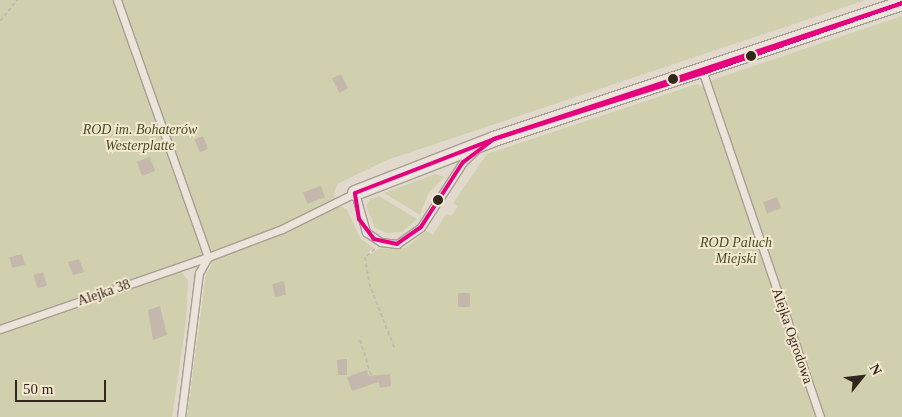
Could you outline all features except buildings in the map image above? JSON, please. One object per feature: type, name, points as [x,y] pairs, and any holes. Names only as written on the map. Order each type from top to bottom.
[{"type":"street","points":[[355,193],[494,139],[705,79],[902,3]]},
{"type":"lane","points":[[117,0],[208,257],[199,273],[181,417]]},
{"type":"lane","name":"Alejka Ogrodowa","points":[[705,79],[820,417]]},
{"type":"lane","points":[[355,193],[366,232],[381,242],[396,244],[421,227],[463,162],[494,139]]},
{"type":"lane","name":"Alejka 38","points":[[0,329],[208,257],[282,229],[335,201],[355,193]]},
{"type":"path","points":[[0,21],[17,0]]},
{"type":"path","points":[[368,254],[368,269],[394,347]]},
{"type":"path","points":[[360,340],[373,381]]},
{"type":"green space","points":[[0,0],[866,0],[387,160],[337,184],[334,195],[339,205],[347,210],[361,239],[374,248],[367,253],[370,255],[378,249],[406,248],[426,231],[433,235],[446,214],[451,216],[458,206],[453,203],[487,154],[697,84],[702,87],[715,79],[902,16],[902,417],[187,417],[206,274],[212,264],[181,271],[188,281],[186,322],[172,417],[0,417]]},
{"type":"green space","points":[[435,174],[444,177],[429,192],[420,215],[384,193]]},
{"type":"green space","points":[[379,196],[417,219],[402,232],[387,233],[375,228],[366,206],[370,199]]},
{"type":"transit line","points":[[902,3],[703,73],[494,139],[902,3]]},
{"type":"transit line","points":[[494,139],[463,162],[421,227],[397,244],[374,239],[359,219],[355,193],[494,139]]},
{"type":"park label","name":"ROD im. Bohaterów Westerplatte","points":[[140,138]]},
{"type":"park label","name":"ROD Paluch Miejski","points":[[736,252]]}]
